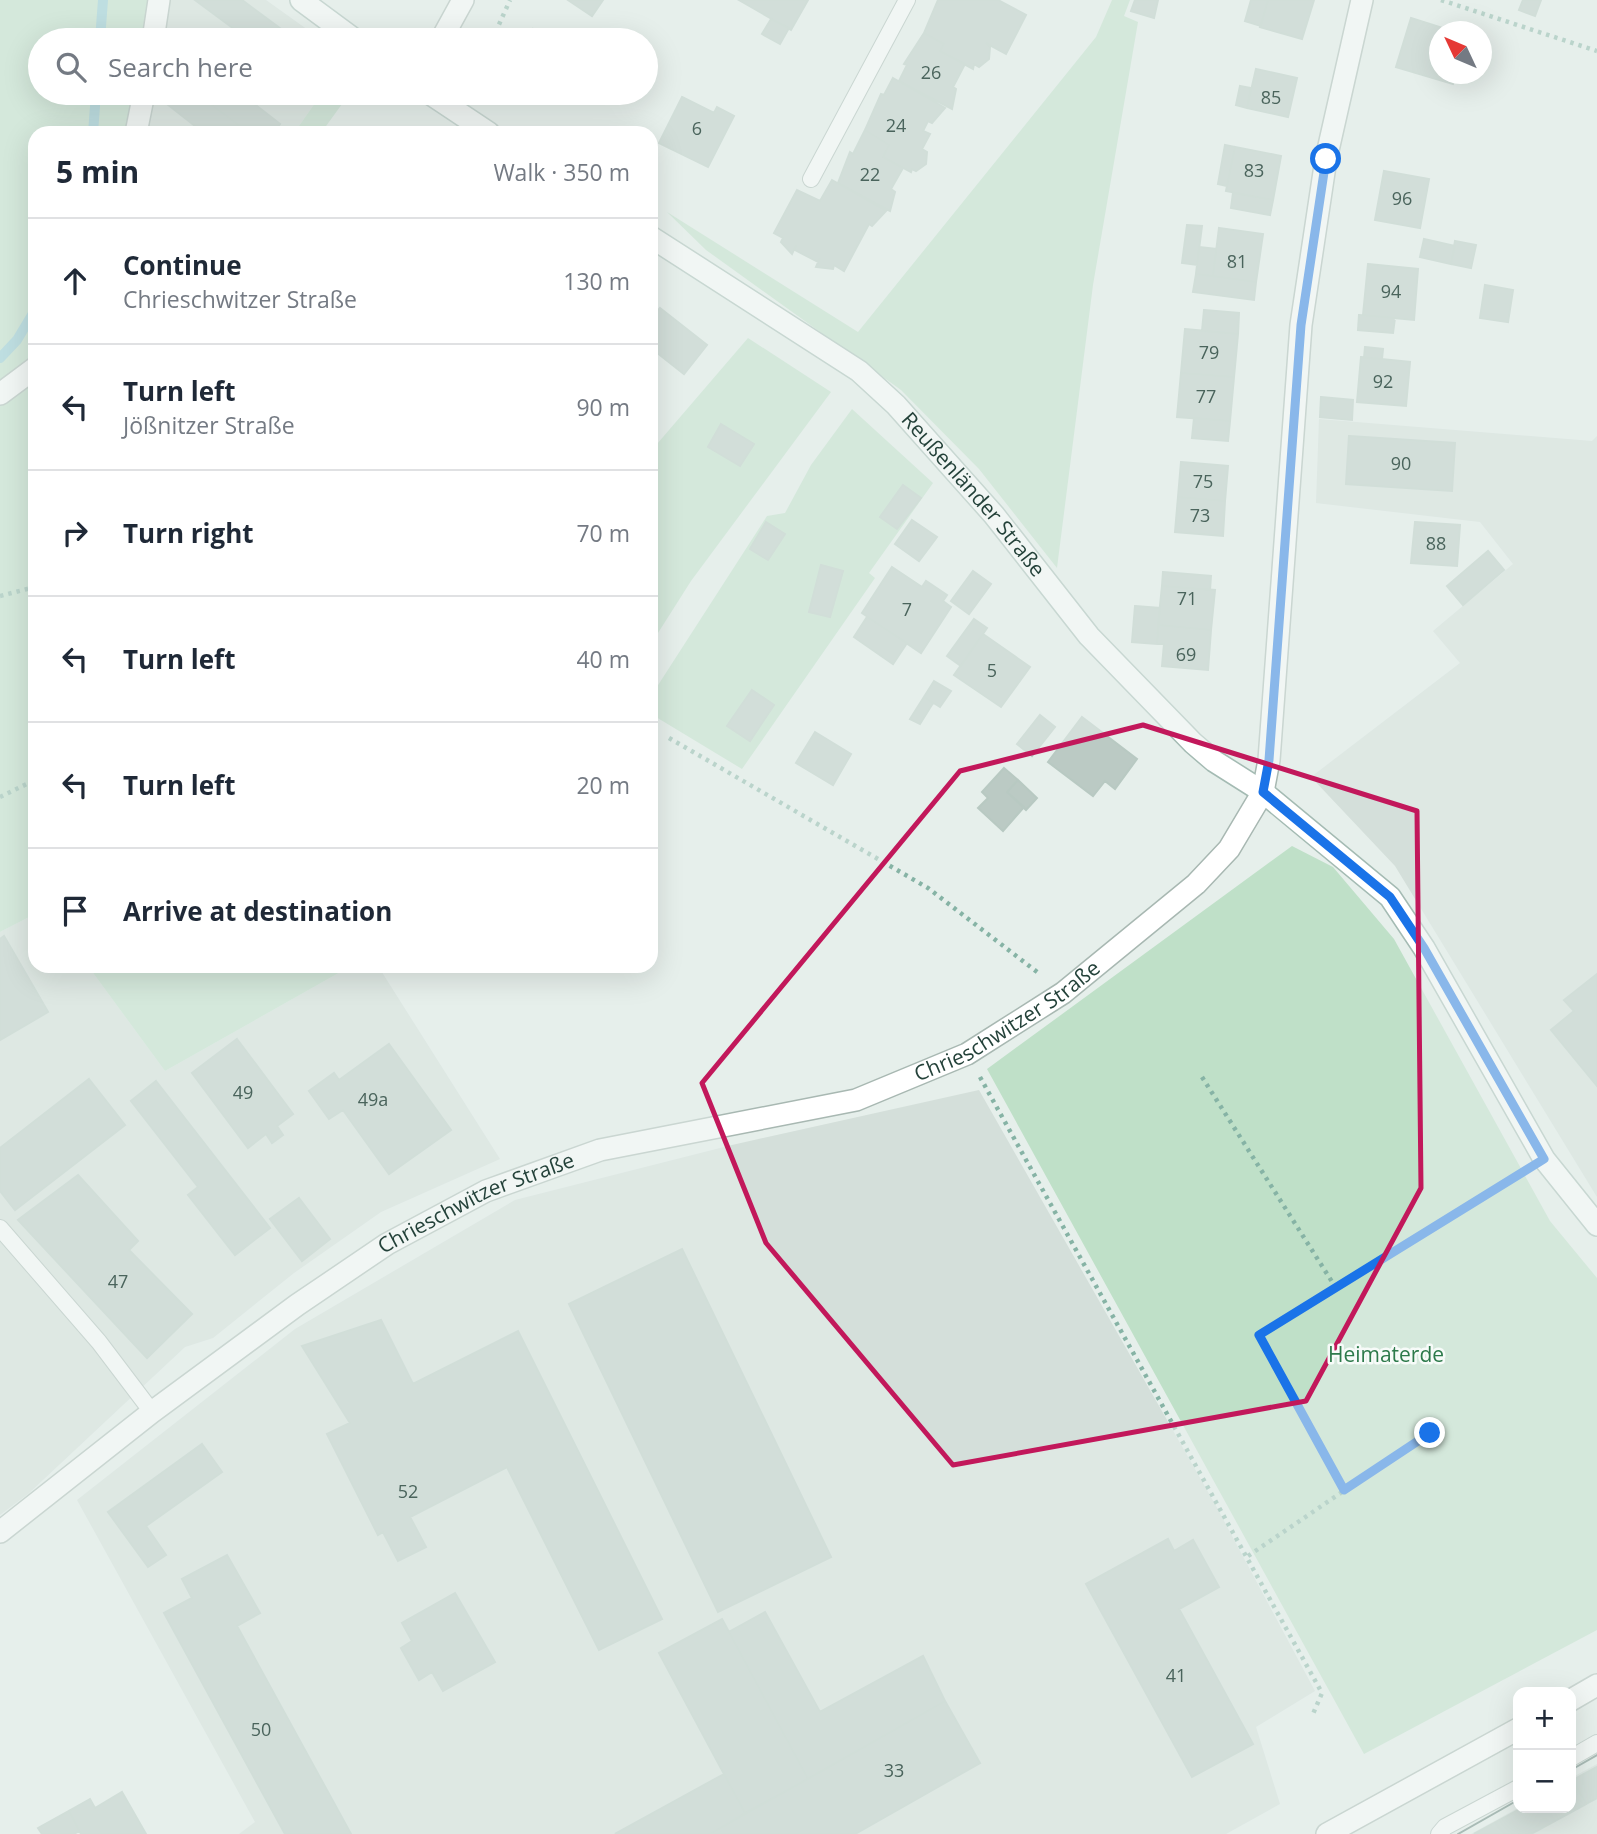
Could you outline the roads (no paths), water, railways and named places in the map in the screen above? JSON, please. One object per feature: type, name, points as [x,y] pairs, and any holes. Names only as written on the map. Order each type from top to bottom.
[{"type":"street","points":[[155,28],[159,0]]},
{"type":"street","points":[[301,0],[339,28]]},
{"type":"street","points":[[448,28],[463,0]]},
{"type":"street","name":"Chrieschwitzer Straße","points":[[0,1532],[152,1412],[297,1305],[387,1244],[486,1191],[600,1150],[856,1100],[967,1054],[1063,993],[1196,884],[1229,849],[1263,792],[1269,760],[1301,325],[1326,159],[1362,0]]},
{"type":"street","points":[[137,126],[142,105]]},
{"type":"street","points":[[447,105],[478,126]]},
{"type":"street","name":"Reußenländer Straße","points":[[658,242],[868,380],[896,405],[995,516],[1089,636],[1193,743],[1214,761],[1263,792],[1390,897],[1430,959],[1544,1159],[1597,1225]]},
{"type":"street","points":[[0,394],[28,373]]},
{"type":"street","points":[[1576,1697],[1597,1685]]},
{"type":"street","points":[[1327,1834],[1360,1826],[1513,1731]]},
{"type":"lane","points":[[811,179],[908,0]]},
{"type":"lane","points":[[0,1228],[99,1342],[152,1412]]},
{"type":"lane","points":[[1576,1755],[1597,1743]]},
{"type":"lane","points":[[1440,1834],[1445,1827],[1513,1791]]},
{"type":"waterway","points":[[101,28],[103,0]]},
{"type":"waterway","points":[[94,126],[95,105]]},
{"type":"waterway","points":[[0,358],[17,340],[28,322]]},
{"type":"tram line","points":[[1576,1767],[1597,1755]]},
{"type":"tram line","points":[[1458,1834],[1513,1803]]},
{"type":"park label","name":"Heimaterde","points":[[1386,1355]]}]
